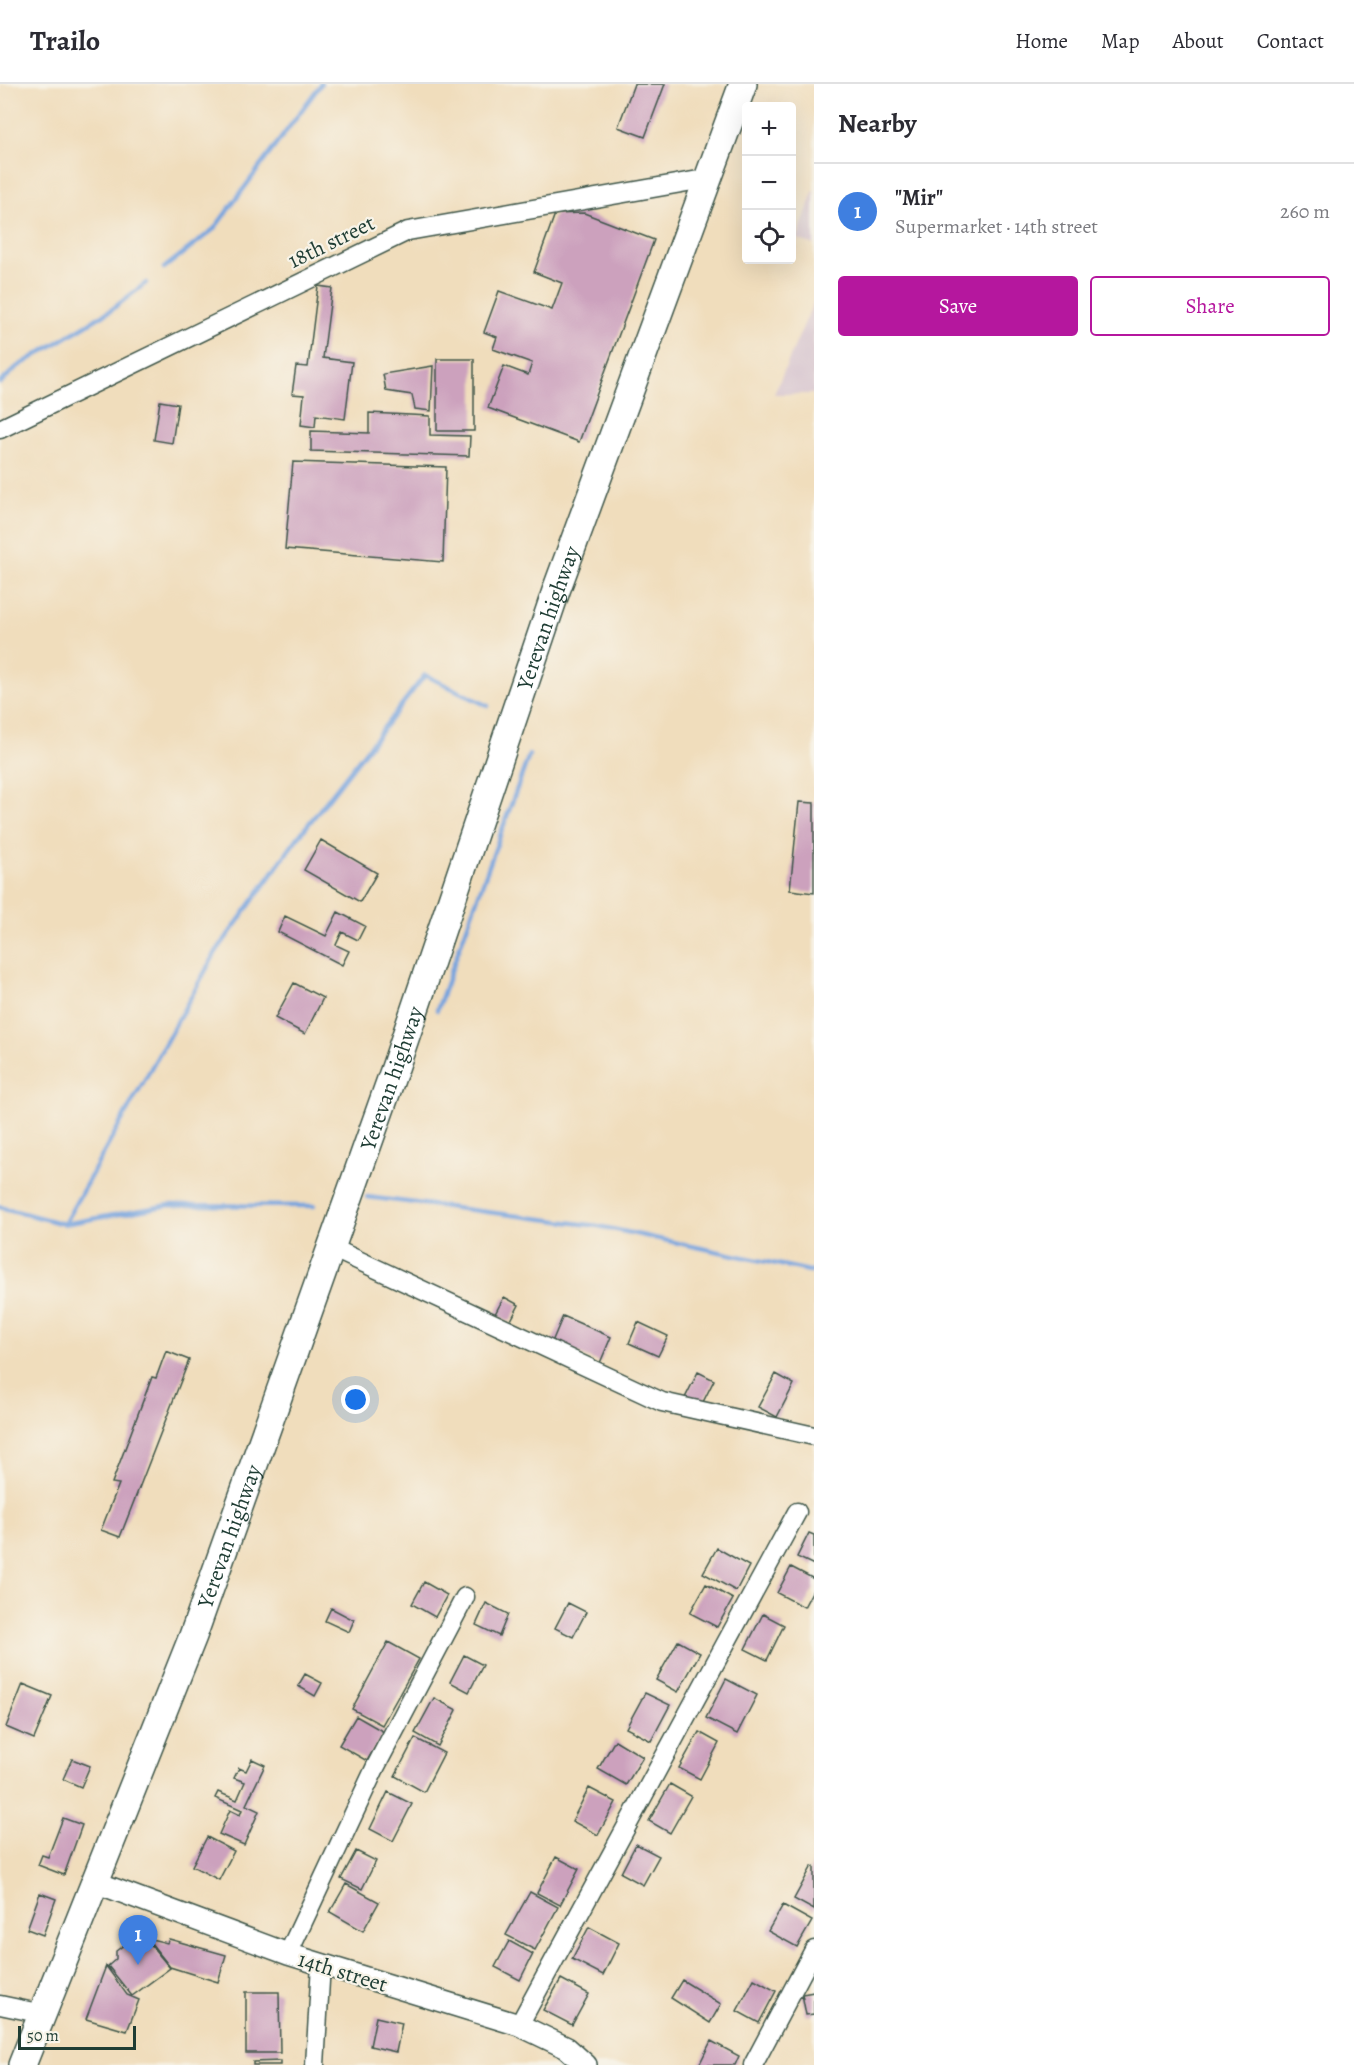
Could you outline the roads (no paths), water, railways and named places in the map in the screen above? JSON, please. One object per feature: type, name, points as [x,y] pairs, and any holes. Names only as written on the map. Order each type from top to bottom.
[{"type":"main road","name":"Yerevan highway","points":[[22,2065],[193,1636],[332,1248],[557,588],[743,84]]},
{"type":"street","name":"18th street","points":[[0,429],[408,231],[710,178]]},
{"type":"street","points":[[332,1248],[662,1402],[814,1436]]},
{"type":"street","points":[[519,2025],[797,1512]]},
{"type":"street","points":[[288,1954],[376,1766],[465,1597]]},
{"type":"street","name":"14th street","points":[[95,1882],[288,1954],[519,2025],[567,2048],[586,2065]]},
{"type":"street","points":[[753,2065],[814,1950]]},
{"type":"street","points":[[315,2065],[321,1964]]},
{"type":"street","points":[[0,2005],[43,2014]]},
{"type":"waterway","points":[[164,268],[214,229],[321,84]]},
{"type":"waterway","points":[[0,383],[17,367],[111,310],[146,283]]},
{"type":"waterway","points":[[64,1224],[216,952],[296,840],[425,675],[488,706]]},
{"type":"waterway","points":[[437,1010],[529,755]]},
{"type":"waterway","points":[[367,1197],[598,1226],[814,1272]]},
{"type":"waterway","points":[[0,1207],[64,1224],[170,1205],[314,1206]]},
{"type":"place","name":"\"Mir\"","points":[[138,1965]]}]
